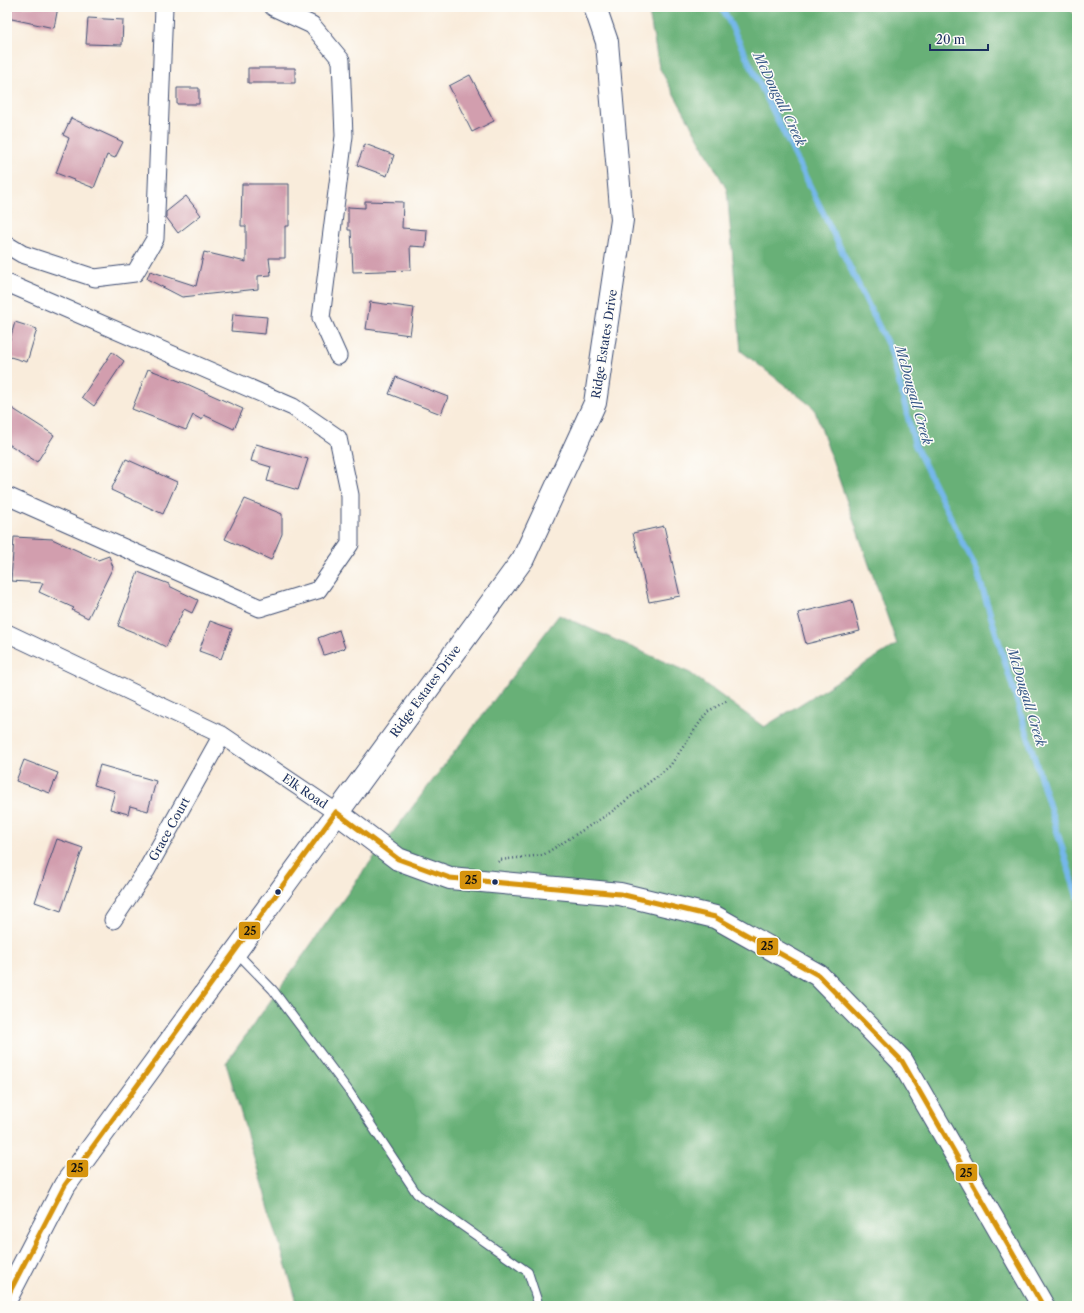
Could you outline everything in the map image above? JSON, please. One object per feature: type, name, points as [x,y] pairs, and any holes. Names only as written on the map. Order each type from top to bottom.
[{"type":"street","points":[[7,245],[22,254],[95,278],[135,273],[155,240],[164,7]]},
{"type":"street","points":[[273,7],[312,25],[341,60],[344,136],[321,318],[338,356]]},
{"type":"street","name":"Ridge Estates Drive","points":[[7,1297],[65,1185],[522,559],[595,403],[622,220],[607,42],[595,7]]},
{"type":"street","points":[[7,283],[293,407],[338,438],[350,495],[350,544],[318,590],[260,608],[7,496]]},
{"type":"street","name":"Elk Road","points":[[7,633],[222,735],[336,812],[398,860],[450,878],[620,894],[715,917],[818,975],[902,1061],[1043,1306]]},
{"type":"street","name":"Grace Court","points":[[113,920],[146,871],[222,735]]},
{"type":"lane","points":[[235,952],[273,990],[292,1015],[348,1090],[417,1194],[528,1272],[539,1306]]},
{"type":"path","points":[[479,881],[500,860],[543,855],[610,813],[670,766],[707,712],[728,700]]},
{"type":"green space","points":[[648,7],[1066,7],[1077,16],[1077,1306],[298,1306],[226,1063],[365,869],[559,615],[690,673],[764,727],[897,644],[814,408],[741,351],[727,190],[659,67]]},
{"type":"building","points":[[7,7],[58,7],[54,28],[7,18]]},
{"type":"building","points":[[88,18],[123,20],[122,45],[86,44]]},
{"type":"building","points":[[248,68],[295,68],[295,83],[248,83]]},
{"type":"building","points":[[470,75],[494,121],[472,132],[449,86]]},
{"type":"building","points":[[177,88],[199,88],[199,104],[177,104]]},
{"type":"building","points":[[71,118],[123,142],[115,158],[107,155],[94,188],[56,173],[69,138],[63,135]]},
{"type":"building","points":[[365,144],[394,155],[387,176],[357,165]]},
{"type":"building","points":[[242,184],[289,184],[289,226],[285,226],[285,258],[269,258],[271,275],[258,276],[258,289],[182,297],[147,279],[150,271],[196,286],[204,252],[246,262],[246,226],[241,226]]},
{"type":"building","points":[[186,196],[201,215],[178,233],[166,217],[166,212]]},
{"type":"building","points":[[365,201],[403,202],[402,228],[427,230],[426,247],[410,246],[411,270],[353,272],[351,230],[348,230],[348,207],[365,208]]},
{"type":"building","points":[[370,302],[414,308],[410,335],[366,329]]},
{"type":"building","points":[[233,314],[267,317],[265,334],[231,331]]},
{"type":"building","points":[[15,322],[37,329],[27,362],[7,356],[7,349]]},
{"type":"building","points":[[112,352],[124,361],[94,406],[82,397]]},
{"type":"building","points":[[148,369],[187,384],[243,409],[234,429],[204,415],[202,420],[193,415],[186,430],[132,409]]},
{"type":"building","points":[[396,377],[448,397],[441,414],[389,394]]},
{"type":"building","points":[[7,405],[54,435],[37,462],[7,443]]},
{"type":"building","points":[[256,444],[308,459],[298,490],[267,481],[271,467],[251,461]]},
{"type":"building","points":[[126,459],[177,482],[163,514],[111,490]]},
{"type":"building","points":[[245,499],[282,514],[282,534],[271,560],[225,539]]},
{"type":"building","points":[[664,526],[680,596],[649,602],[633,533]]},
{"type":"building","points":[[14,537],[52,539],[98,560],[109,556],[113,567],[88,618],[72,610],[74,608],[39,592],[43,583],[11,581]]},
{"type":"building","points":[[138,572],[169,584],[169,586],[198,600],[192,613],[184,609],[166,647],[118,626]]},
{"type":"building","points":[[852,600],[860,631],[806,644],[798,613]]},
{"type":"building","points":[[210,621],[232,629],[221,659],[199,651]]},
{"type":"building","points":[[339,630],[345,648],[324,655],[318,638]]},
{"type":"building","points":[[24,760],[58,773],[50,793],[16,781]]},
{"type":"building","points":[[100,765],[156,781],[148,811],[130,806],[128,814],[110,809],[115,791],[94,785]]},
{"type":"building","points":[[57,839],[83,848],[61,911],[35,902]]},
{"type":"waterway","name":"McDougall Creek","points":[[722,7],[891,351],[915,445],[977,571],[1077,896]]},
{"type":"transit line","name":"25","points":[[336,812],[398,859],[450,878],[620,894],[715,917],[818,975],[902,1061],[1043,1306]]},
{"type":"transit line","name":"25","points":[[7,1297],[65,1185],[336,812]]}]
